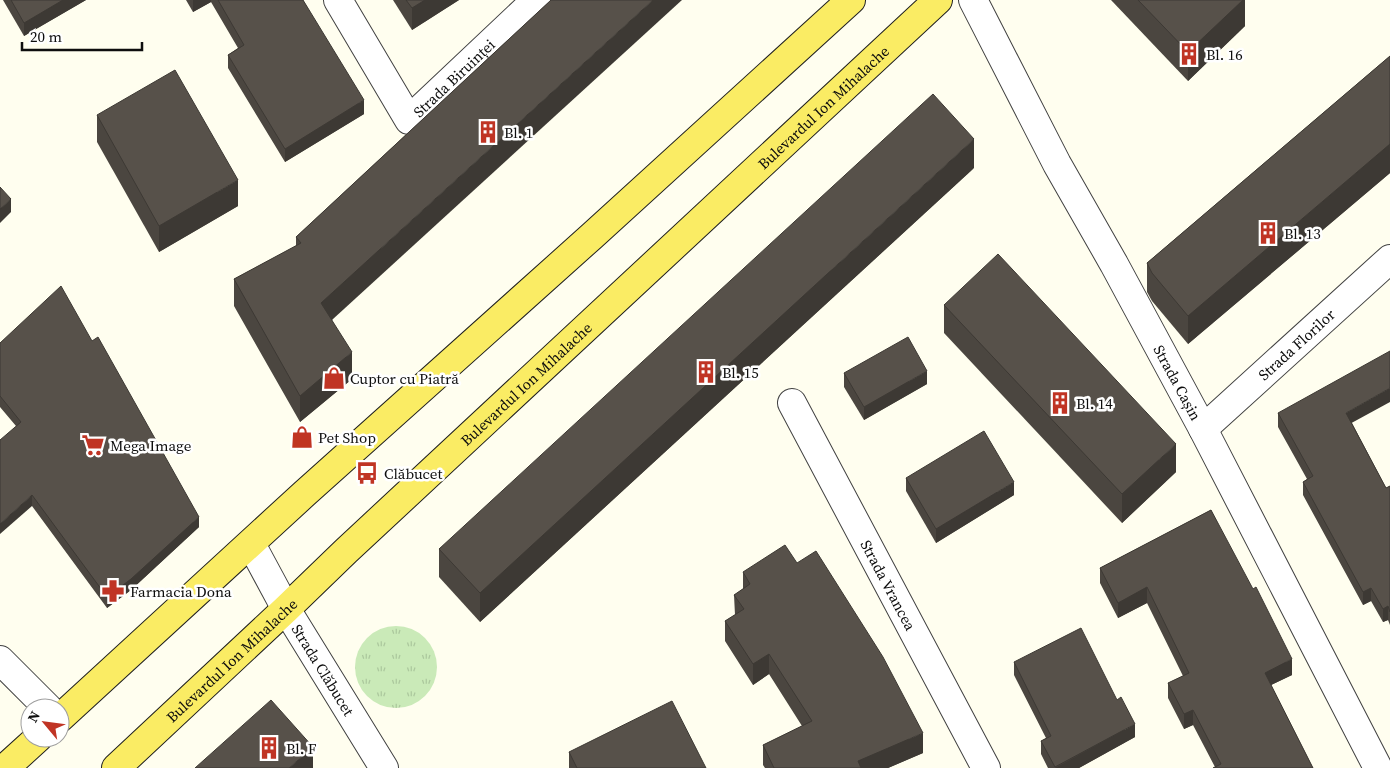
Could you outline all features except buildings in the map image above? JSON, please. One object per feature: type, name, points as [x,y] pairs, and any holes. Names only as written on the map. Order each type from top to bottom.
[{"type":"main road","points":[[70,709],[312,487],[851,0]]},
{"type":"main road","name":"Bulevardul Ion Mihalache","points":[[116,768],[346,551],[938,0]]},
{"type":"main road","points":[[5,768],[27,748]]},
{"type":"street","name":"Strada Biruinței","points":[[338,0],[409,120],[536,0]]},
{"type":"street","name":"Strada Cașin","points":[[973,0],[1057,164],[1114,264],[1203,430],[1378,768]]},
{"type":"street","name":"Strada Florilor","points":[[1203,430],[1390,259]]},
{"type":"street","name":"Strada Vrancea","points":[[792,403],[986,768]]},
{"type":"street","name":"Strada Clăbucet","points":[[251,544],[286,609],[384,768]]},
{"type":"street","points":[[0,660],[38,698]]},
{"type":"green space","points":[[396,626],[412,629],[425,638],[434,651],[437,667],[434,683],[425,696],[412,705],[396,708],[380,705],[367,696],[358,683],[355,667],[358,651],[367,638],[380,629]]},
{"type":"place","name":"Bl. 16","points":[[1189,54]]},
{"type":"place","name":"Bl. 1","points":[[488,132]]},
{"type":"place","name":"Bl. 13","points":[[1268,233]]},
{"type":"place","name":"Bl. 15","points":[[706,372]]},
{"type":"place","name":"Cuptor cu Piatră","points":[[334,378]]},
{"type":"place","name":"Bl. 14","points":[[1060,403]]},
{"type":"place","name":"Pet Shop","points":[[302,437]]},
{"type":"place","name":"Mega Image","points":[[93,445]]},
{"type":"place","name":"Clăbucet","points":[[367,473]]},
{"type":"place","name":"Farmacia Dona","points":[[113,591]]},
{"type":"place","name":"Bl. F","points":[[269,748]]}]
